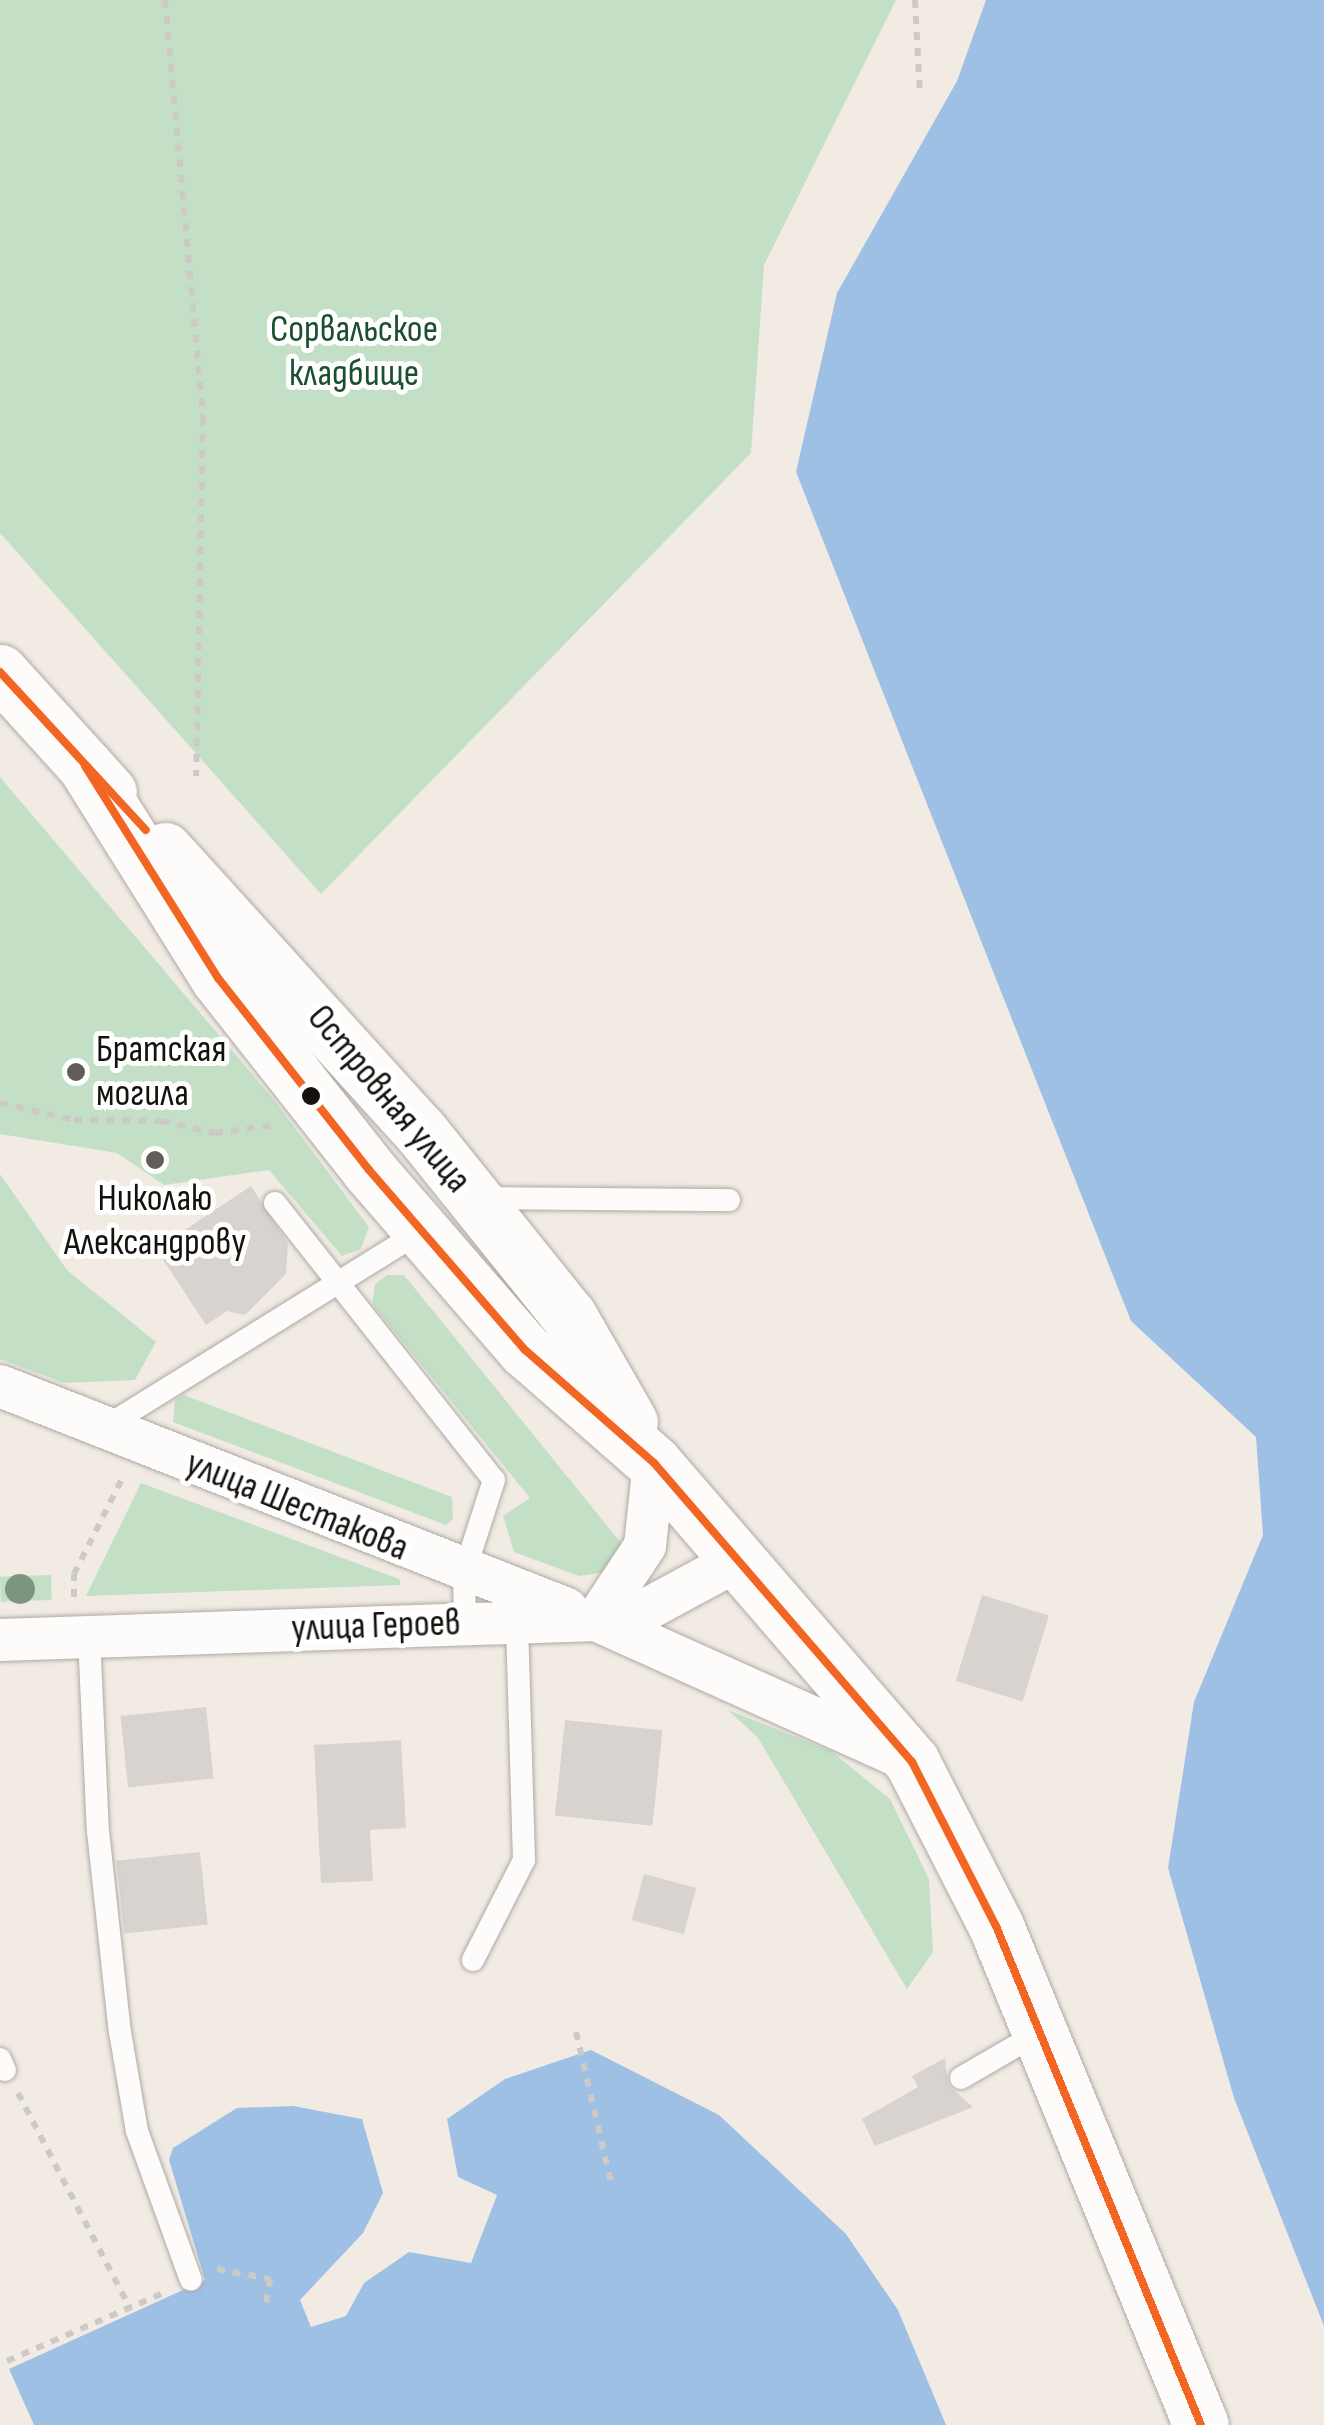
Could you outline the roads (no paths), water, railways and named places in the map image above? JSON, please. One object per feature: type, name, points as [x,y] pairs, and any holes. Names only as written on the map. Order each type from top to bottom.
[{"type":"main road","name":"Островная улица","points":[[0,672],[84,766],[260,948],[474,1198],[569,1316],[654,1462]]},
{"type":"main road","name":"Островная улица","points":[[84,766],[218,978],[420,1232],[525,1350],[654,1462],[912,1762],[946,1818],[1040,2032],[1201,2425]]},
{"type":"main road","points":[[420,1232],[474,1198]]},
{"type":"street","name":"улица Шестакова","points":[[0,1386],[464,1573],[596,1620],[912,1762]]},
{"type":"street","points":[[596,1620],[645,1546],[654,1462]]},
{"type":"street","name":"улица Героев","points":[[0,1640],[82,1620],[596,1620],[640,1613],[738,1560]]},
{"type":"lane","points":[[474,1198],[729,1200]]},
{"type":"lane","points":[[275,1204],[335,1285],[494,1480],[464,1573],[465,1622]]},
{"type":"lane","points":[[102,1428],[420,1232]]},
{"type":"lane","points":[[82,1620],[98,1831],[120,2032],[137,2131],[196,2273]]},
{"type":"lane","points":[[473,1960],[524,1860],[517,1621]]},
{"type":"lane","points":[[962,2078],[1040,2032]]},
{"type":"water","points":[[986,0],[1324,0],[1324,2326],[1234,2098],[1168,1868],[1194,1702],[1263,1535],[1256,1437],[1131,1321],[796,472],[837,293],[957,81]]},
{"type":"water","points":[[591,2050],[719,2115],[846,2234],[898,2310],[946,2425],[34,2425],[9,2369],[205,2280],[169,2160],[173,2148],[237,2108],[293,2106],[362,2119],[383,2193],[363,2233],[300,2300],[311,2327],[346,2316],[364,2283],[409,2252],[471,2263],[497,2195],[458,2177],[447,2119],[505,2079]]},
{"type":"place","name":"Братская могила","points":[[76,1072]]},
{"type":"place","name":"Николаю Александрову","points":[[155,1160]]},
{"type":"park label","name":"Сорвальское кладбище","points":[[354,352]]}]
